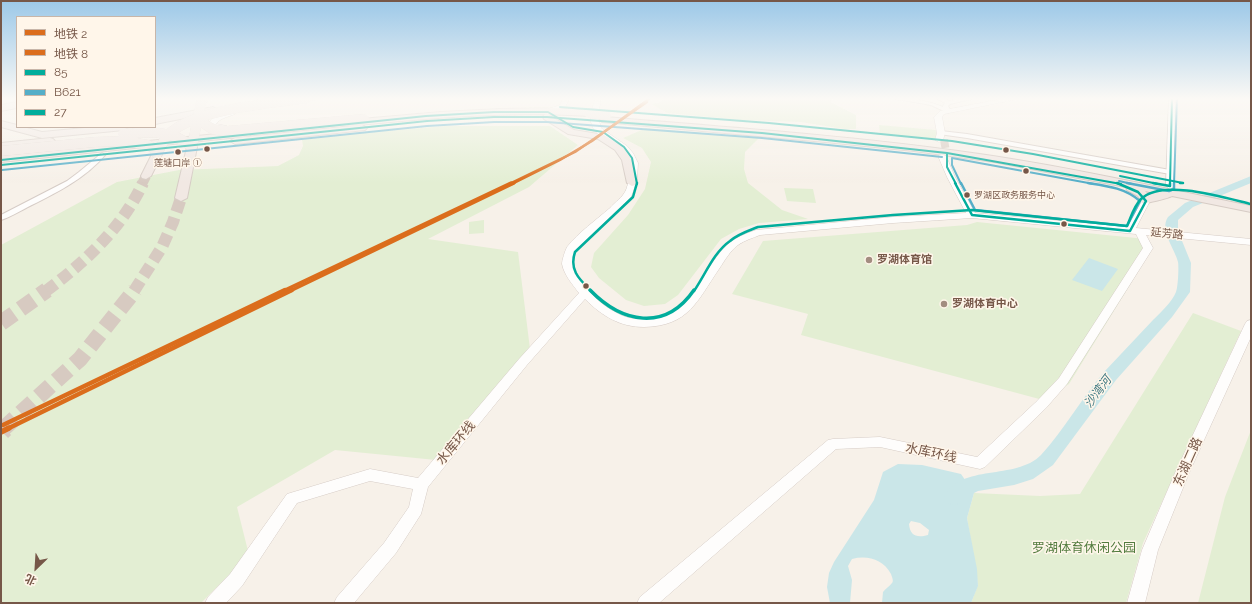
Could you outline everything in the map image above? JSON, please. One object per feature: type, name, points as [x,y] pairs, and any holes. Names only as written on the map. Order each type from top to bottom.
[{"type":"highway","points":[[146,176],[170,133],[179,126]]},
{"type":"highway","points":[[181,198],[196,126]]},
{"type":"highway","points":[[206,126],[216,130],[228,131],[283,126]]},
{"type":"highway","points":[[180,141],[240,128],[261,126]]},
{"type":"highway","points":[[1,159],[323,126]]},
{"type":"highway","points":[[1,165],[386,126]]},
{"type":"highway","points":[[563,126],[571,132],[600,137],[619,148],[627,160],[632,183]]},
{"type":"highway","points":[[571,126],[578,130],[586,131],[590,126]]},
{"type":"highway","points":[[681,126],[938,151],[996,159],[1120,183],[1176,189]]},
{"type":"highway","points":[[734,126],[769,128],[952,146],[1032,159],[1176,189],[1238,203],[1251,210]]},
{"type":"highway","points":[[18,128],[34,134],[51,135],[117,128]]},
{"type":"highway","points":[[1,146],[149,132],[178,136],[192,147]]},
{"type":"highway","points":[[1,151],[121,140],[143,143],[153,148],[157,154]]},
{"type":"highway","points":[[1120,183],[1143,194],[1146,201],[1176,189]]},
{"type":"highway","points":[[1238,203],[1251,202]]},
{"type":"street","points":[[216,126],[219,128],[240,128]]},
{"type":"street","name":"延芳路","points":[[602,126],[632,157],[635,168],[631,190],[622,202],[571,249],[567,263],[569,271],[600,307],[611,315],[622,320],[640,324],[656,323],[673,318],[690,302],[726,252],[734,244],[746,236],[759,232],[972,215],[1251,242]]},
{"type":"street","points":[[939,126],[941,138],[967,136],[1170,172]]},
{"type":"street","points":[[1171,126],[1170,172],[1176,189]]},
{"type":"street","points":[[1,218],[81,174],[93,165],[102,155]]},
{"type":"street","points":[[945,158],[951,177],[972,215]]},
{"type":"street","points":[[1139,231],[1146,201]]},
{"type":"street","points":[[1,210],[16,210]]},
{"type":"street","name":"水库环线","points":[[646,603],[833,444],[880,442],[980,463],[1063,381],[1148,248],[1139,231]]},
{"type":"street","name":"水库环线","points":[[343,603],[390,548],[416,509],[421,485],[523,362],[586,292]]},
{"type":"street","name":"东湖二路","points":[[1136,603],[1150,550],[1182,473],[1251,324]]},
{"type":"street","points":[[214,603],[236,580],[292,498],[370,476],[421,485]]},
{"type":"green space","points":[[442,126],[550,126],[578,145],[529,187],[428,239],[518,252],[530,349],[436,460],[335,450],[237,507],[249,555],[201,603],[1,603],[1,245],[117,182],[179,170],[278,166],[299,155],[303,146],[302,140]]},
{"type":"green space","points":[[827,126],[856,126],[856,129]]},
{"type":"green space","points":[[879,126],[893,126],[936,130],[938,139],[880,134]]},
{"type":"green space","points":[[646,128],[759,138],[745,152],[744,169],[748,183],[782,210],[808,219],[759,223],[739,229],[721,239],[678,295],[665,304],[644,306],[626,300],[599,278],[591,267],[594,253],[628,215],[645,189],[651,162],[642,148],[623,138]]},
{"type":"green space","points":[[784,188],[813,189],[816,203],[787,201]]},
{"type":"green space","points":[[484,220],[484,233],[469,234],[469,222]]},
{"type":"green space","name":"罗湖体育中心","points":[[977,222],[1146,239],[1152,249],[1069,384],[1043,400],[801,335],[808,314],[732,294],[763,241],[967,225]]},
{"type":"green space","name":"罗湖体育休闲公园","points":[[1193,313],[1241,331],[1143,543],[1126,603],[971,603],[978,585],[967,518],[974,493],[1040,496],[1080,494]]},
{"type":"green space","points":[[1251,430],[1251,603],[1198,603],[1225,497]]},
{"type":"water","points":[[1089,258],[1118,269],[1102,291],[1072,280]]},
{"type":"water","points":[[898,464],[922,465],[961,474],[974,493],[967,518],[977,569],[978,586],[971,603],[882,603],[883,592],[893,582],[891,574],[884,565],[874,559],[858,558],[852,559],[848,566],[852,580],[850,603],[830,603],[827,587],[829,573],[834,562],[874,500],[883,472]],"holes":[[[911,521],[920,523],[929,530],[928,535],[917,536],[913,534],[909,524]]]},
{"type":"waterway","name":"沙湾河","points":[[954,497],[969,486],[977,483],[1027,474],[1047,460],[1110,376],[1167,314],[1183,292],[1185,263],[1172,231],[1172,219],[1189,205],[1241,185],[1251,179]]},
{"type":"tunnel","points":[[944,140],[947,156]]},
{"type":"tunnel","points":[[142,184],[146,176]]},
{"type":"tunnel","points":[[46,291],[75,268],[101,243],[124,215],[143,183]]},
{"type":"tunnel","points":[[134,291],[162,247],[173,222],[181,198]]},
{"type":"tunnel","points":[[1,323],[47,290]]},
{"type":"tunnel","points":[[3,429],[80,359],[135,290]]},
{"type":"metro line","name":"2","points":[[1,432],[560,160],[592,141],[612,126]]},
{"type":"metro line","name":"8","points":[[3,425],[575,152],[612,126]]},
{"type":"transit line","name":"27","points":[[1,160],[328,126]]},
{"type":"transit line","name":"85","points":[[1,165],[377,126]]},
{"type":"transit line","name":"B621","points":[[2,170],[425,126]]},
{"type":"transit line","name":"27","points":[[572,126],[603,132],[624,147],[632,158],[637,182],[633,197],[575,252],[572,263],[574,270],[581,281],[595,295],[614,310],[636,318],[656,318],[668,315],[677,309],[686,302],[720,250],[728,242],[739,235],[758,227],[893,215],[972,210],[1127,226],[1138,202],[1144,196],[1167,190],[1197,192],[1251,204]]},
{"type":"transit line","name":"B621","points":[[603,126],[762,138],[942,157]]},
{"type":"transit line","name":"85","points":[[670,126],[762,133],[947,153]]},
{"type":"transit line","name":"27","points":[[801,126],[952,141],[1033,154],[1183,183]]},
{"type":"transit line","name":"85","points":[[1120,176],[1170,186],[1171,126]]},
{"type":"transit line","name":"B621","points":[[1119,181],[1169,191],[1174,189],[1176,126]]},
{"type":"transit line","name":"85","points":[[947,153],[1120,183],[1138,192],[1146,201],[1130,231],[972,215],[947,167],[947,153]]},
{"type":"transit line","name":"B621","points":[[952,158],[1119,188],[1132,194],[1140,201],[1127,226],[975,210],[952,165],[952,158]]},
{"type":"place","name":"莲塘口岸 ①","points":[[178,152]]},
{"type":"place","name":"罗湖区政务服务中心","points":[[967,195]]},
{"type":"place","name":"罗湖体育馆","points":[[869,260]]},
{"type":"place","name":"罗湖体育中心","points":[[944,304]]}]
